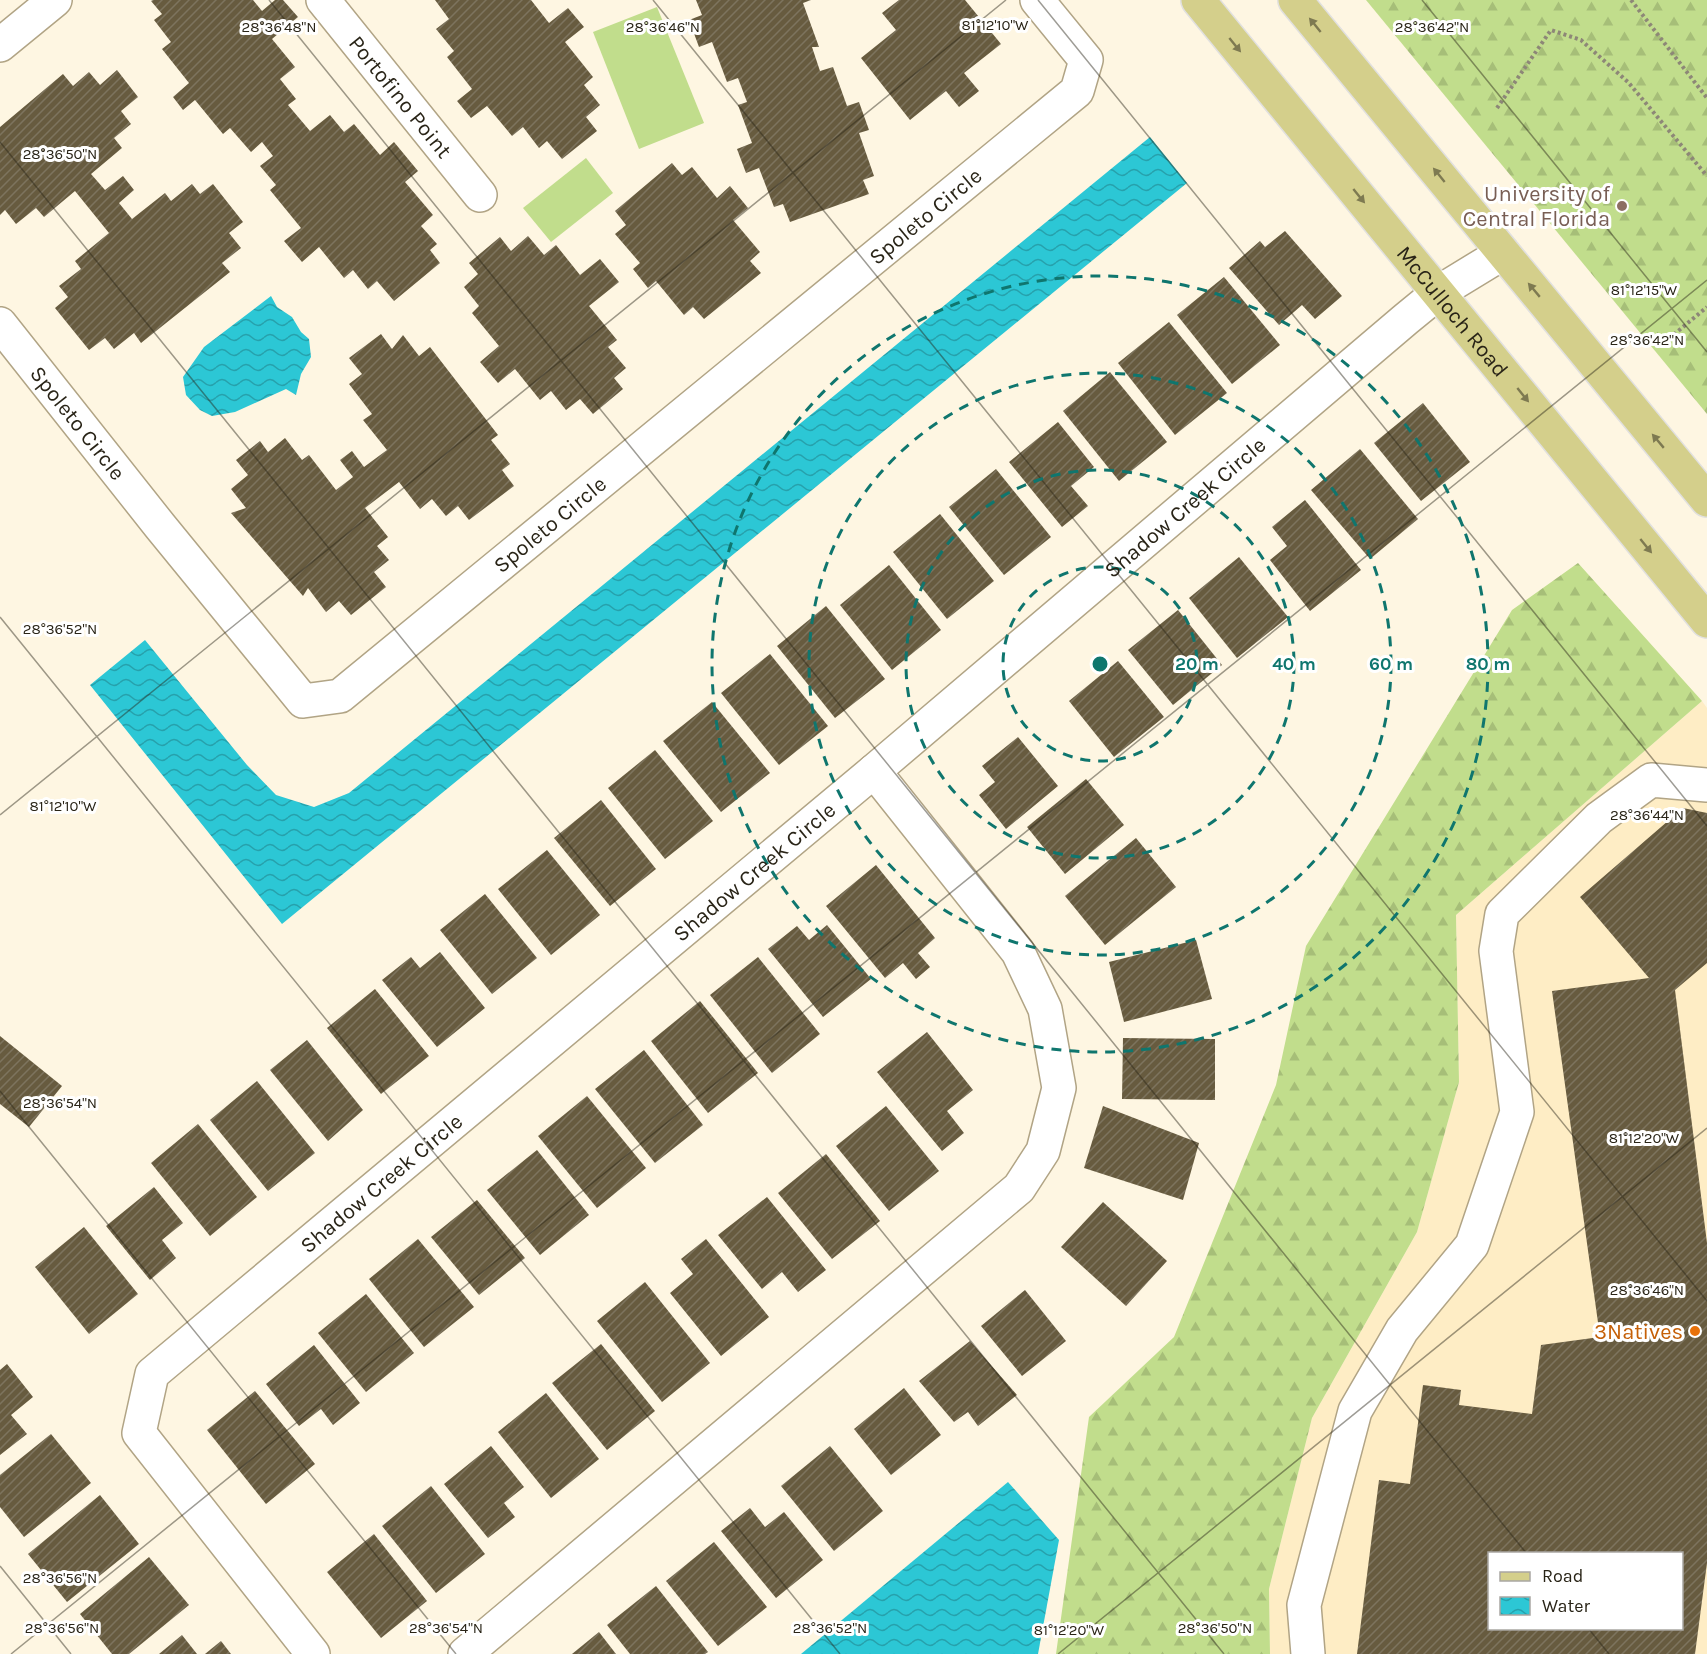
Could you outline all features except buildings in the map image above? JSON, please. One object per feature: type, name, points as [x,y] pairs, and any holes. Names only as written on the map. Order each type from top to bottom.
[{"type":"main road","name":"McCulloch Road","points":[[1198,0],[1707,621]]},
{"type":"main road","points":[[1295,0],[1707,500]]},
{"type":"street","points":[[0,45],[55,0]]},
{"type":"street","name":"Portofino Point","points":[[323,0],[480,195]]},
{"type":"street","name":"Spoleto Circle","points":[[0,324],[160,526],[303,701],[339,696],[1077,91],[1086,60],[1037,0]]},
{"type":"street","name":"Shadow Creek Circle","points":[[314,1654],[139,1433],[152,1374],[874,771],[1438,292],[1503,253]]},
{"type":"street","points":[[465,1654],[1019,1188],[1042,1151],[1059,1088],[1045,1009],[1018,952],[874,771]]},
{"type":"street","points":[[1308,1654],[1304,1605],[1355,1411],[1402,1330],[1472,1245],[1517,1112],[1496,951],[1502,914],[1599,819],[1651,780],[1707,785]]},
{"type":"path","points":[[1631,0],[1707,98]]},
{"type":"path","points":[[1497,108],[1551,30],[1581,40],[1628,82],[1707,176]]},
{"type":"path","points":[[1660,346],[1707,307]]},
{"type":"shaded area","points":[[1702,701],[1707,708],[1707,1654],[1270,1654],[1269,1589],[1312,1418],[1417,1232],[1459,1082],[1456,915]]},
{"type":"green space","name":"University of Central Florida","points":[[1366,0],[1707,0],[1707,414]]},
{"type":"green space","points":[[657,7],[704,123],[639,149],[593,32]]},
{"type":"green space","points":[[586,158],[613,193],[551,242],[523,208]]},
{"type":"green space","points":[[1578,563],[1702,701],[1456,915],[1459,1082],[1417,1232],[1312,1418],[1269,1589],[1270,1654],[1056,1654],[1089,1417],[1174,1337],[1276,1085],[1306,946],[1512,610]]},
{"type":"water","points":[[1150,137],[1187,183],[282,924],[90,685],[145,640],[247,765],[276,795],[314,807],[349,793]]},
{"type":"water","points":[[271,296],[277,307],[292,317],[301,332],[309,339],[311,357],[301,374],[296,395],[286,389],[235,412],[212,416],[200,410],[186,395],[183,377],[204,347]]},
{"type":"water","points":[[1008,1482],[1059,1540],[1038,1654],[801,1654]]},
{"type":"place","name":"University of Central Florida","points":[[1622,206]]},
{"type":"place","name":"3Natives","points":[[1695,1331]]}]
